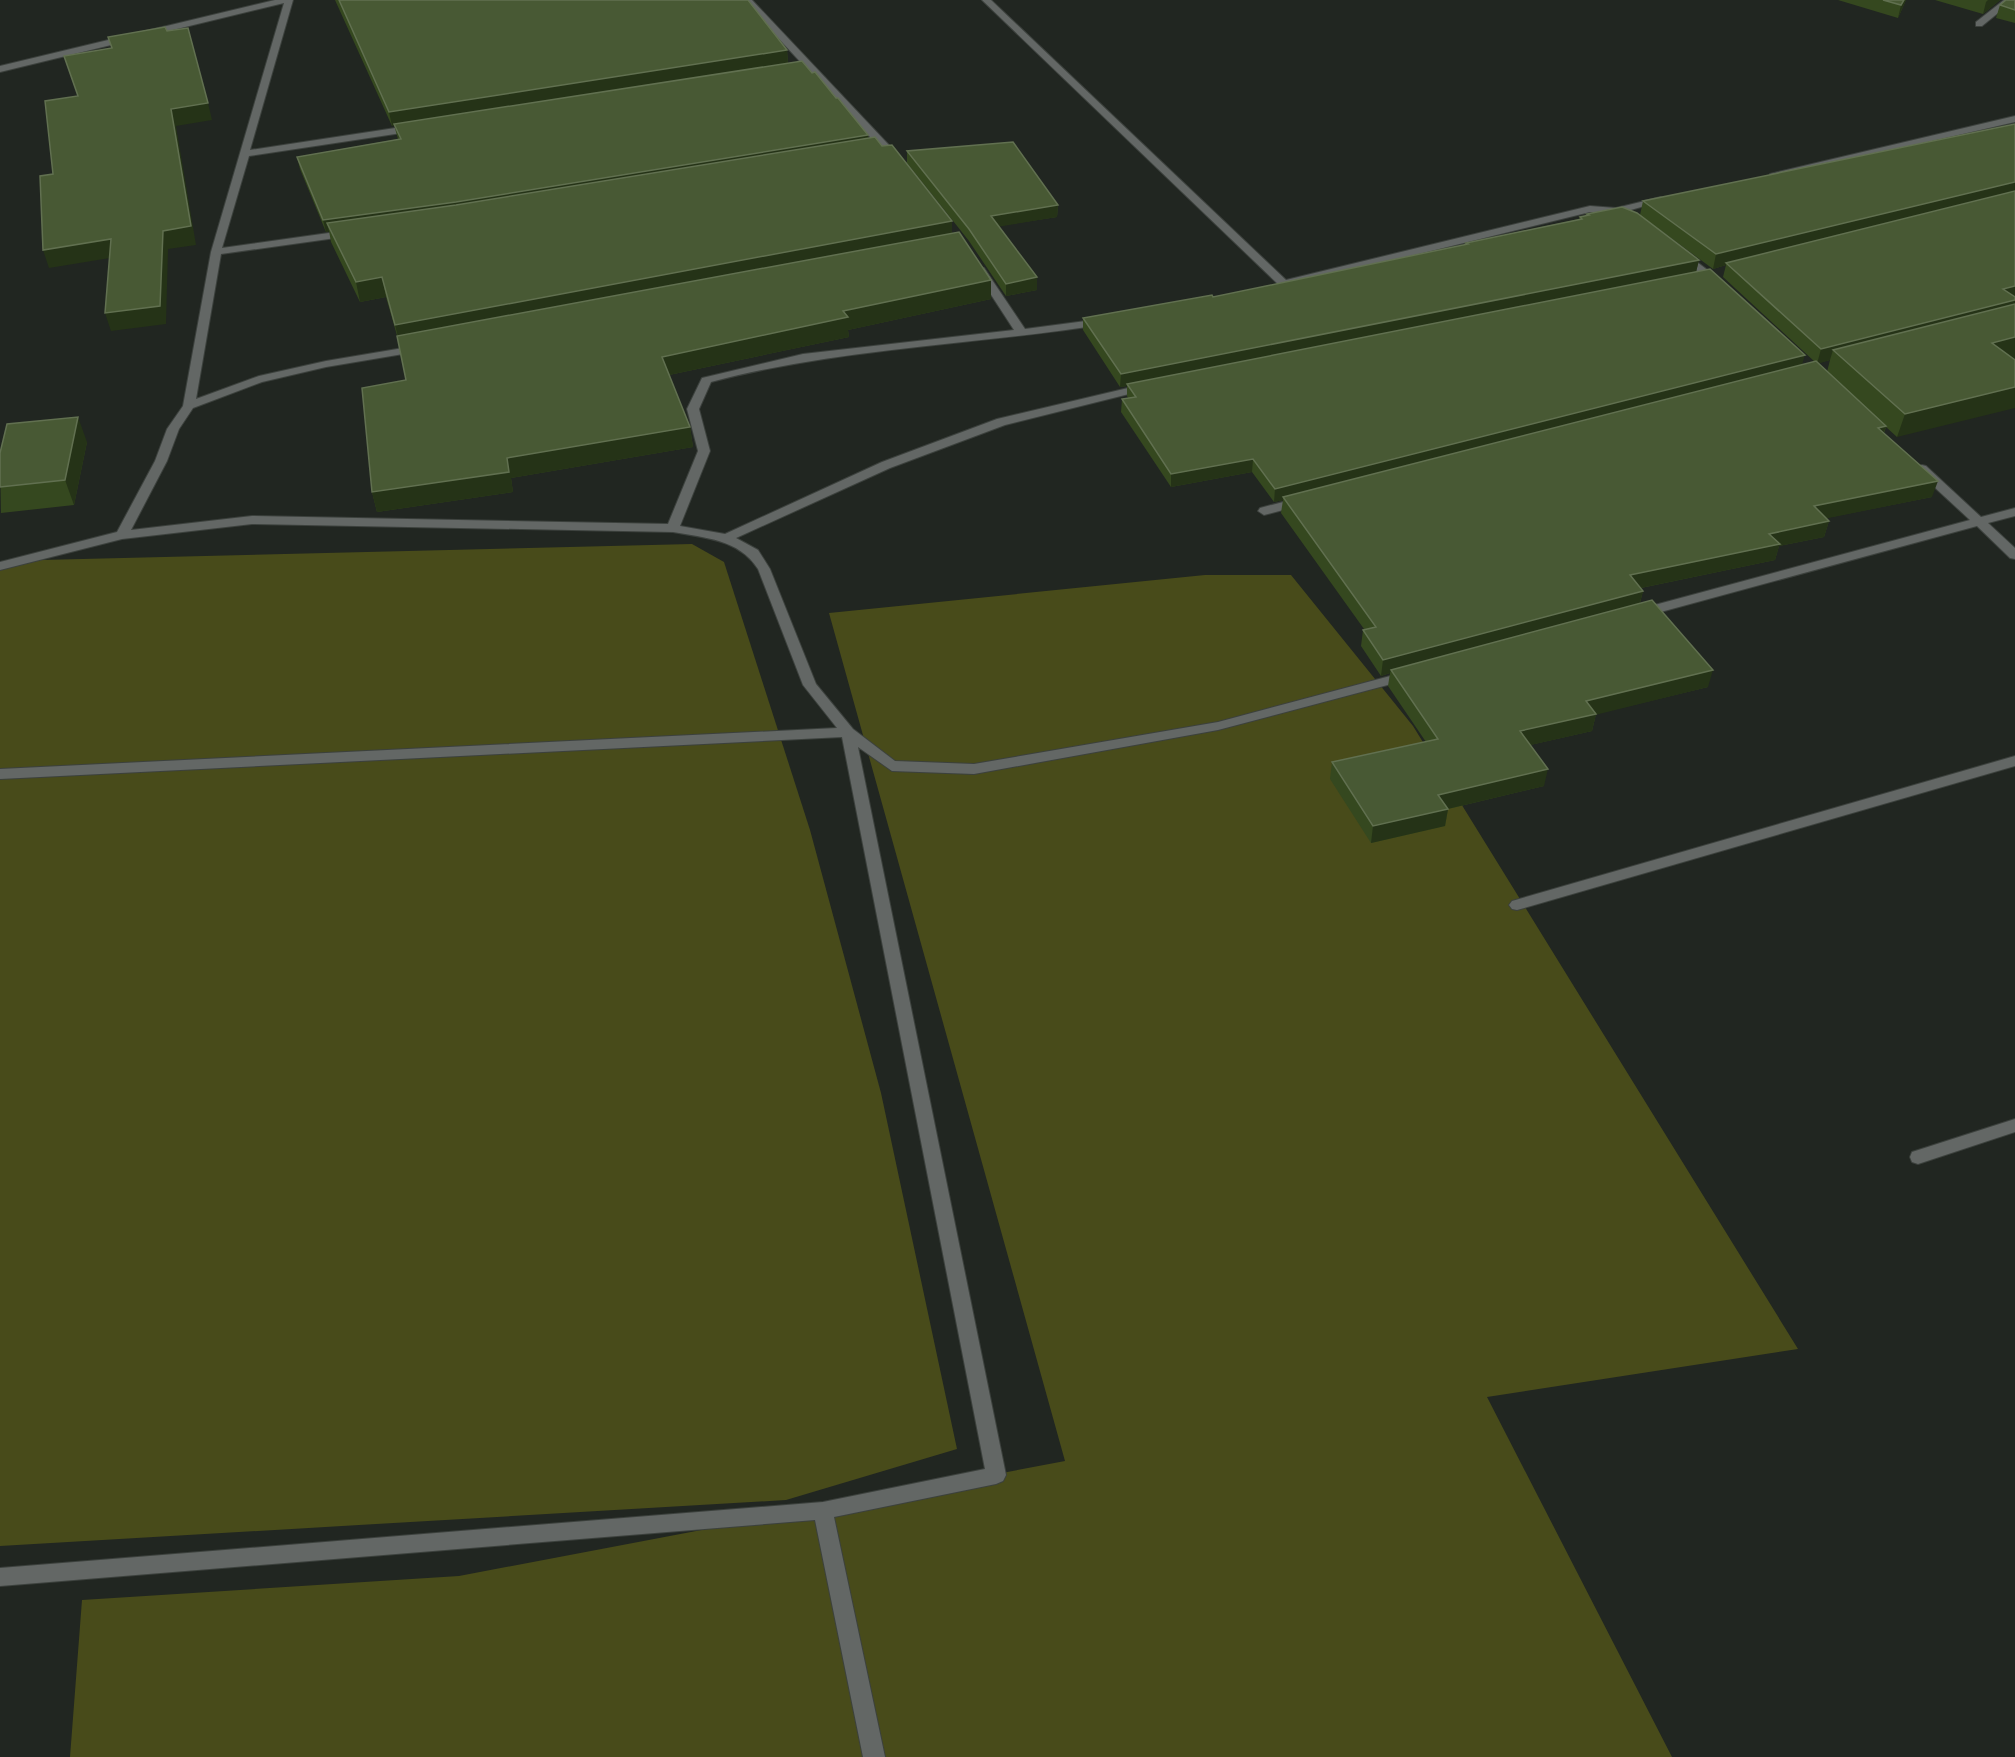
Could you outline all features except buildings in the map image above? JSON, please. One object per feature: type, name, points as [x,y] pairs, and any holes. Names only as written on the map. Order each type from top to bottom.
[{"type":"street","points":[[0,69],[288,0],[216,252],[189,406],[173,429],[161,461],[122,535]]},
{"type":"street","points":[[747,0],[889,149],[909,175]]},
{"type":"street","points":[[986,0],[1278,285],[1590,209],[1616,211],[1673,198]]},
{"type":"street","points":[[1979,24],[2010,0]]},
{"type":"street","points":[[798,68],[809,66]]},
{"type":"street","points":[[1764,177],[2015,118]]},
{"type":"street","points":[[244,154],[421,127]]},
{"type":"street","points":[[878,151],[889,149]]},
{"type":"street","points":[[1616,211],[1632,218]]},
{"type":"street","points":[[216,252],[366,231]]},
{"type":"street","points":[[1675,248],[1727,291]]},
{"type":"street","points":[[976,264],[1021,332]]},
{"type":"street","points":[[673,528],[704,451],[693,409],[706,380],[740,370],[856,350],[1110,320]]},
{"type":"street","points":[[189,406],[259,379],[326,364],[436,345]]},
{"type":"street","points":[[726,538],[886,465],[1001,422],[1153,385]]},
{"type":"street","points":[[1910,458],[2015,555]]},
{"type":"street","points":[[1264,511],[1310,499]]},
{"type":"street","points":[[1633,615],[2015,512]]},
{"type":"street","points":[[0,566],[122,535],[252,520],[673,528],[726,538],[754,553],[764,569],[810,685],[848,732],[892,766],[974,769],[1218,726],[1426,671]]},
{"type":"street","points":[[0,774],[848,732]]},
{"type":"street","points":[[0,1577],[823,1510],[996,1475],[848,732]]},
{"type":"street","points":[[1517,905],[2015,761]]},
{"type":"street","points":[[1918,1157],[2015,1125]]},
{"type":"street","points":[[823,1510],[874,1757]]},
{"type":"green space","points":[[692,544],[724,562],[810,830],[881,1093],[957,1449],[786,1500],[0,1546],[0,561]]},
{"type":"green space","points":[[1205,575],[1291,575],[1413,726],[1798,1349],[1487,1397],[1672,1757],[70,1757],[82,1600],[459,1576],[1065,1461],[829,613]]}]
